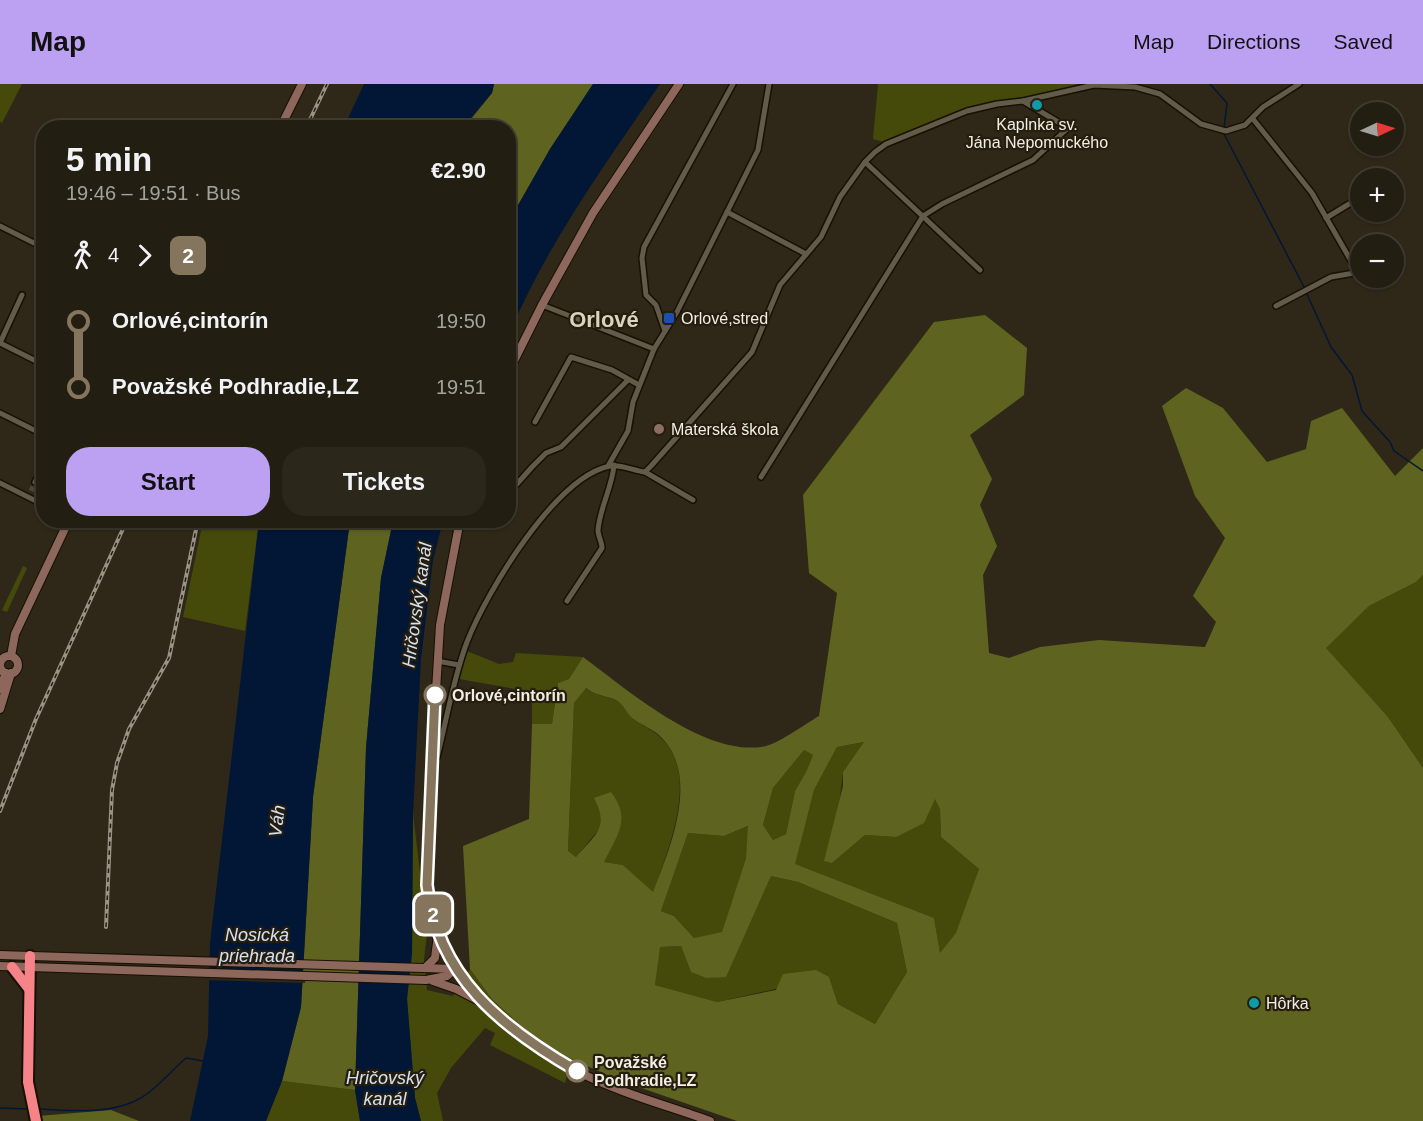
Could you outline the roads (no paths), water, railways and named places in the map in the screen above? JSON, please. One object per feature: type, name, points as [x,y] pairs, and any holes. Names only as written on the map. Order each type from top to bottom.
[{"type":"highway","points":[[30,956],[31,1101],[35,1119]]},
{"type":"highway","points":[[12,967],[29,989]]},
{"type":"main road","points":[[284,120],[302,84]]},
{"type":"main road","points":[[516,357],[593,213],[679,84]]},
{"type":"main road","points":[[11,656],[15,634],[65,528]]},
{"type":"main road","points":[[458,528],[445,591],[437,661],[427,885],[438,931],[454,969],[483,1003],[524,1038],[578,1072],[710,1121]]},
{"type":"main road","points":[[9,673],[1,666],[1,661],[11,656]]},
{"type":"main road","points":[[0,689],[9,673],[18,664],[11,656]]},
{"type":"main road","points":[[0,709],[9,673]]},
{"type":"main road","points":[[422,968],[436,955],[438,931]]},
{"type":"main road","points":[[0,955],[454,969]]},
{"type":"main road","points":[[0,966],[422,980],[447,976],[454,969]]},
{"type":"main road","points":[[422,980],[451,987],[483,1003]]},
{"type":"street","points":[[665,331],[656,305],[646,295],[642,258],[644,247],[733,84]]},
{"type":"street","points":[[567,601],[602,548],[598,533],[602,507],[613,483],[611,466],[628,431],[639,385],[654,349],[758,150],[769,84]]},
{"type":"street","points":[[645,472],[752,352],[780,285],[821,237],[840,197],[865,162],[886,144],[967,111],[1094,85],[1135,87],[1160,94],[1201,124],[1224,131],[1236,130],[1253,119],[1263,107],[1299,84]]},
{"type":"street","points":[[761,477],[923,216],[942,204],[1033,160],[1068,128],[1023,101]]},
{"type":"street","points":[[1253,119],[1288,160],[1350,258]]},
{"type":"street","points":[[865,162],[980,270]]},
{"type":"street","points":[[1326,218],[1349,204]]},
{"type":"street","points":[[727,212],[806,254]]},
{"type":"street","points":[[0,226],[36,244]]},
{"type":"street","points":[[1276,306],[1331,277],[1350,274]]},
{"type":"street","points":[[22,296],[0,343],[36,361]]},
{"type":"street","points":[[542,305],[654,349]]},
{"type":"street","points":[[535,422],[571,357],[612,370],[639,385]]},
{"type":"street","points":[[516,485],[546,453],[561,447],[628,380]]},
{"type":"street","points":[[0,413],[36,431]]},
{"type":"street","points":[[431,765],[437,757],[459,665],[477,619],[492,589],[518,551],[573,484],[611,466],[645,472],[693,500]]},
{"type":"street","points":[[0,483],[29,494],[36,499]]},
{"type":"street","points":[[437,661],[459,665]]},
{"type":"water","points":[[364,84],[494,84],[492,93],[469,120],[347,120]]},
{"type":"water","points":[[593,84],[660,84],[558,238],[516,320],[516,209],[550,149]]},
{"type":"water","name":"Nosická priehrada","points":[[258,528],[349,528],[313,797],[301,1007],[282,1081],[266,1121],[190,1121],[208,1036],[210,943]]},
{"type":"water","name":"Hričovský kanál","points":[[392,528],[441,528],[433,560],[421,659],[413,813],[412,953],[407,999],[415,1098],[421,1121],[360,1121],[355,1090],[366,748],[381,578]]},
{"type":"waterway","points":[[1210,84],[1227,103],[1224,128]]},
{"type":"waterway","points":[[1223,132],[1304,287]]},
{"type":"waterway","points":[[1306,292],[1331,347],[1352,375],[1362,411],[1390,442],[1394,451],[1423,471]]},
{"type":"waterway","points":[[37,1109],[87,1111],[123,1105],[148,1093],[186,1058],[203,1061]]},
{"type":"waterway","points":[[0,1108],[29,1109]]},
{"type":"tunnel","points":[[31,491],[35,482]]},
{"type":"railway","points":[[310,120],[327,84]]},
{"type":"railway","points":[[0,811],[36,719],[123,528]]},
{"type":"railway","points":[[106,927],[112,790],[117,763],[129,729],[169,658],[196,528]]},
{"type":"place","name":"Kaplnka sv. Jána Nepomuckého","points":[[1037,105]]},
{"type":"place","name":"Orlové,stred","points":[[669,318]]},
{"type":"place","name":"Materská škola","points":[[659,429]]},
{"type":"place","name":"Orlové,cintorín","points":[[435,695]]},
{"type":"place","name":"Hôrka","points":[[1254,1003]]},
{"type":"place","name":"Považské Podhradie,LZ","points":[[577,1071]]},
{"type":"district","name":"Orlové","points":[[604,319]]},
{"type":"water label","name":"Váh","points":[[277,821]]}]
